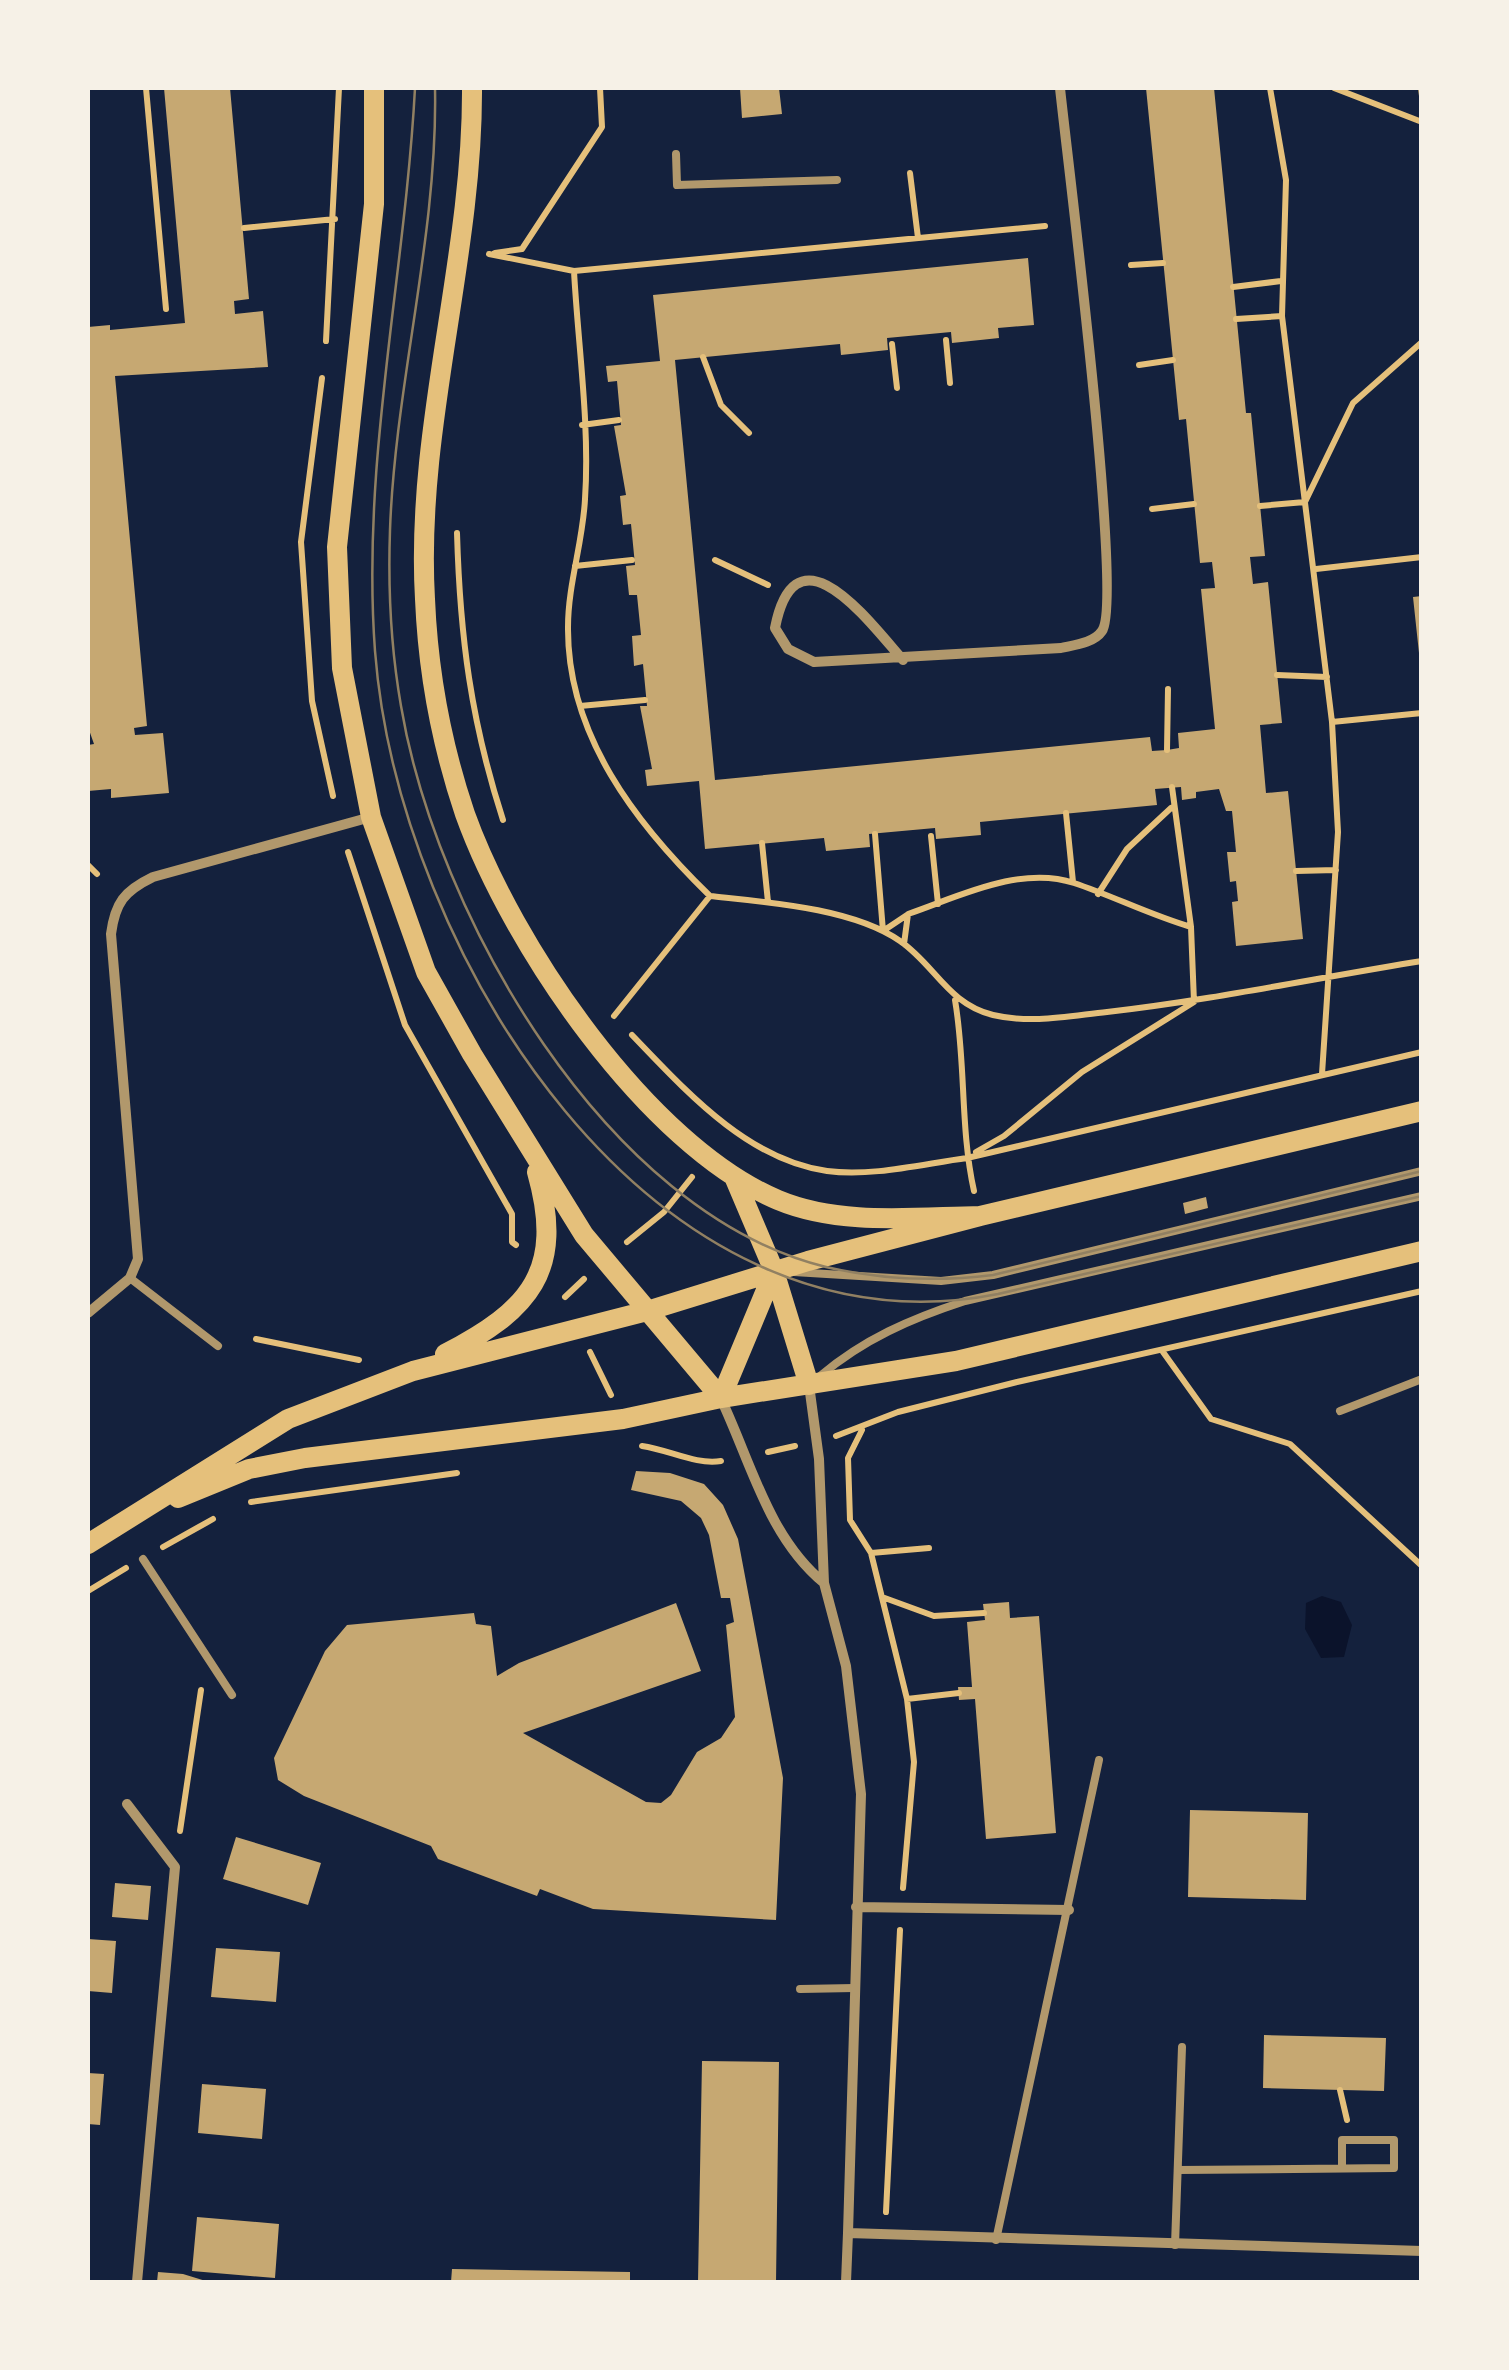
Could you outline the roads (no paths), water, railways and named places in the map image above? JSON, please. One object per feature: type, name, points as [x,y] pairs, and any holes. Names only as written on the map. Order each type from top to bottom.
[{"type":"main road","points":[[374,88],[374,204],[337,547],[342,668],[371,817],[426,972],[528,1145],[603,1260],[721,1398]]},
{"type":"main road","points":[[472,88],[466,189],[426,498],[424,598],[432,675],[450,763],[489,869],[542,968],[647,1103],[735,1178],[779,1201],[821,1214],[980,1216]]},
{"type":"main road","points":[[412,1371],[578,1330],[774,1271],[980,1216],[1422,1111]]},
{"type":"main road","points":[[88,1544],[288,1419],[412,1371],[499,1326],[524,1298],[548,1248],[548,1211],[528,1145]]},
{"type":"main road","points":[[735,1178],[774,1271],[809,1386]]},
{"type":"main road","points":[[135,1517],[249,1470],[305,1458],[623,1419],[721,1398],[956,1361],[1422,1252]]},
{"type":"main road","points":[[721,1398],[774,1271]]},
{"type":"street","points":[[903,660],[840,590],[817,580],[788,593],[780,604],[776,628],[788,650],[814,662],[903,660],[1084,644],[1102,632],[1110,610],[1060,88]]},
{"type":"street","points":[[88,1312],[130,1278],[139,1235],[110,934],[115,905],[132,888],[153,877],[371,817]]},
{"type":"street","points":[[809,1386],[818,1441],[824,1583],[846,1666],[861,1794],[846,2282]]},
{"type":"street","points":[[721,1398],[778,1534],[800,1564],[824,1583]]},
{"type":"street","points":[[126,1804],[175,1867],[136,2282]]},
{"type":"street","points":[[856,1907],[1069,1910]]},
{"type":"street","points":[[848,2233],[1422,2251]]},
{"type":"lane","points":[[676,154],[677,186],[837,180]]},
{"type":"lane","points":[[774,1271],[940,1281],[993,1275],[1422,1171]]},
{"type":"lane","points":[[809,1386],[846,1354],[901,1322],[965,1301],[1422,1196]]},
{"type":"lane","points":[[130,1278],[218,1346]]},
{"type":"lane","points":[[1340,1412],[1422,1380]]},
{"type":"lane","points":[[142,1558],[232,1695]]},
{"type":"lane","points":[[996,2240],[1099,1760]]},
{"type":"lane","points":[[800,1990],[854,1988]]},
{"type":"lane","points":[[1175,2244],[1182,2047]]},
{"type":"lane","points":[[1178,2170],[1394,2168],[1394,2140],[1342,2140],[1342,2168]]},
{"type":"water","points":[[1322,1596],[1341,1602],[1352,1625],[1344,1657],[1321,1658],[1305,1629],[1306,1603]]},
{"type":"tram line","points":[[415,88],[379,439],[372,580],[375,651],[394,767],[433,887],[490,1004],[565,1110],[654,1200],[757,1265],[872,1298],[998,1294],[1422,1196]]},
{"type":"tram line","points":[[435,88],[430,199],[393,475],[389,574],[401,706],[420,788],[451,874],[493,961],[544,1044],[604,1121],[671,1186],[746,1236],[826,1267],[909,1278],[993,1275],[1422,1171]]}]
